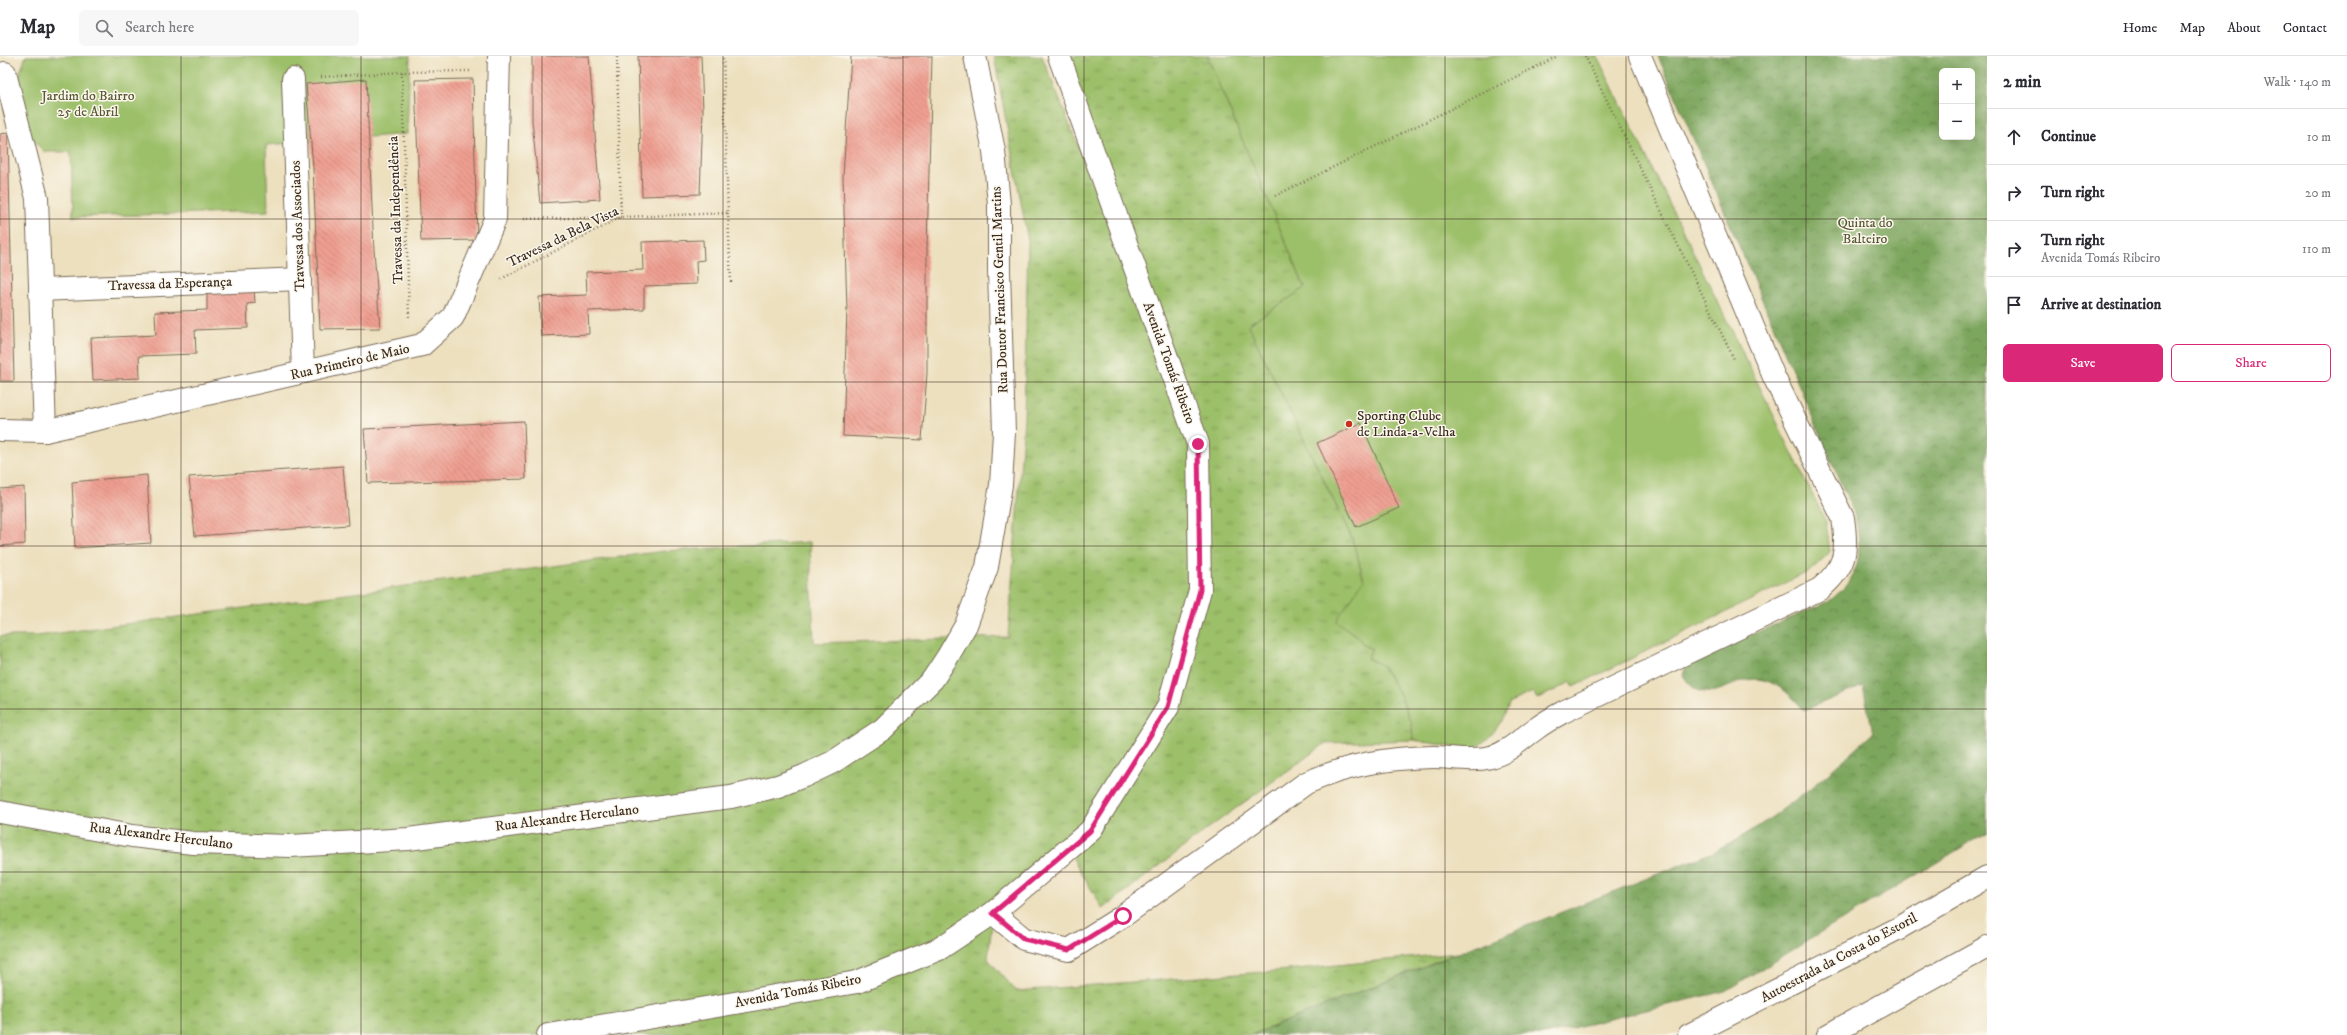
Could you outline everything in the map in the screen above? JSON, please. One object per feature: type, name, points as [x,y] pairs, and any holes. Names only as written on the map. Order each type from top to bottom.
[{"type":"main road","name":"Rua Doutor Francisco Gentil Martins","points":[[975,56],[994,151],[999,204],[999,271],[1004,432],[1001,485],[994,526]]},
{"type":"main road","name":"Avenida Tomás Ribeiro","points":[[548,1035],[857,982],[939,949],[993,913],[1090,831],[1168,707],[1200,590],[1198,444],[1060,56]]},
{"type":"main road","points":[[993,913],[1024,939],[1069,950],[1123,916],[1306,783],[1340,769],[1376,761],[1406,757],[1438,757],[1464,760],[1491,757],[1514,746],[1536,728],[1563,712],[1820,590],[1836,576],[1845,558],[1846,538],[1843,518],[1774,377],[1640,56]]},
{"type":"main road","name":"Rua Primeiro de Maio","points":[[0,430],[45,431],[422,345],[453,317],[495,219],[498,63]]},
{"type":"main road","points":[[5,67],[37,198],[45,431]]},
{"type":"main road","name":"Travessa dos Associados","points":[[293,79],[303,372]]},
{"type":"main road","name":"Travessa da Esperança","points":[[40,290],[300,279]]},
{"type":"main road","name":"Rua Alexandre Herculano","points":[[0,812],[132,836],[193,843],[240,846],[313,845],[424,837],[731,797],[778,786],[833,762],[862,744],[883,729],[933,679],[968,619],[986,567],[994,526]]},
{"type":"main road","name":"Autoestrada da Costa do Estoril","points":[[1690,1035],[1900,928],[1987,877]]},
{"type":"main road","points":[[1828,1035],[1987,947]]},
{"type":"path","points":[[495,219],[621,216],[617,56]]},
{"type":"path","points":[[723,56],[731,284]]},
{"type":"path","points":[[1275,196],[1558,56]]},
{"type":"path","points":[[1585,56],[1736,363]]},
{"type":"path","points":[[293,79],[402,72],[498,63]]},
{"type":"path","name":"Travessa da Independência","points":[[402,72],[410,348]]},
{"type":"path","name":"Travessa da Bela Vista","points":[[460,300],[621,216],[728,213]]},
{"type":"green space","name":"Jardim do Bairro 25 de Abril","points":[[26,56],[410,56],[407,134],[266,145],[268,211],[73,217],[71,152],[45,152],[5,113]]},
{"type":"green space","points":[[994,56],[1042,56],[1192,430],[1059,56],[1207,56],[1305,288],[1248,325],[1352,538],[1364,580],[1337,621],[1358,637],[1364,645],[1372,649],[1367,658],[1382,665],[1399,693],[1412,723],[1413,740],[1326,743],[1210,827],[1103,909],[1068,850],[993,913],[988,959],[1016,991],[1277,971],[1457,953],[1251,1035],[0,1035],[0,636],[37,636],[664,551],[810,542],[814,643],[1008,637],[1024,418],[1028,241]]},
{"type":"green space","points":[[1207,56],[1597,56],[1826,522],[1830,552],[1810,571],[1573,687],[1571,682],[1537,699],[1533,692],[1510,702],[1495,730],[1485,741],[1471,750],[1413,740],[1412,724],[1399,693],[1382,665],[1367,658],[1372,649],[1364,645],[1358,637],[1336,621],[1364,580],[1352,538],[1248,325],[1305,288]]},
{"type":"green space","name":"Quinta do Balteiro","points":[[1658,56],[1987,56],[1987,832],[1725,991],[1543,1035],[1251,1035],[1716,851],[1759,826],[1818,782],[1873,733],[1863,686],[1804,710],[1781,688],[1763,680],[1752,679],[1711,692],[1701,691],[1692,686],[1683,675],[1686,666],[1693,660],[1828,602],[1847,584],[1857,566],[1859,556],[1856,519]]},
{"type":"building","points":[[532,56],[589,56],[600,199],[540,203],[532,120]]},
{"type":"building","points":[[638,56],[701,56],[703,111],[700,194],[642,196]]},
{"type":"building","points":[[851,56],[932,56],[927,247],[927,373],[922,440],[843,436],[847,309],[843,176]]},
{"type":"building","points":[[366,79],[374,250],[380,328],[320,329],[313,167],[306,84]]},
{"type":"building","points":[[473,79],[477,240],[421,241],[415,80]]},
{"type":"building","points":[[8,133],[14,381],[0,381],[0,134]]},
{"type":"building","points":[[703,240],[704,260],[696,261],[697,284],[644,286],[644,309],[588,311],[589,334],[541,336],[539,297],[587,295],[586,272],[643,270],[642,242]]},
{"type":"building","points":[[254,289],[255,303],[247,304],[248,328],[195,330],[196,354],[139,356],[140,378],[93,380],[91,338],[156,335],[155,312],[207,310],[207,291]]},
{"type":"building","points":[[524,421],[526,479],[368,483],[364,429]]},
{"type":"building","points":[[1361,423],[1399,508],[1356,527],[1317,443]]},
{"type":"building","points":[[343,466],[348,525],[195,536],[189,477]]},
{"type":"building","points":[[147,475],[151,543],[75,548],[72,482]]},
{"type":"building","points":[[24,487],[25,544],[0,546],[0,489]]},
{"type":"place","name":"Sporting Clube de Linda-a-Velha","points":[[1349,424]]},
{"type":"route","points":[[1123,916],[1069,950],[1024,939],[993,913],[1090,831],[1168,707],[1200,590],[1198,444]]}]
